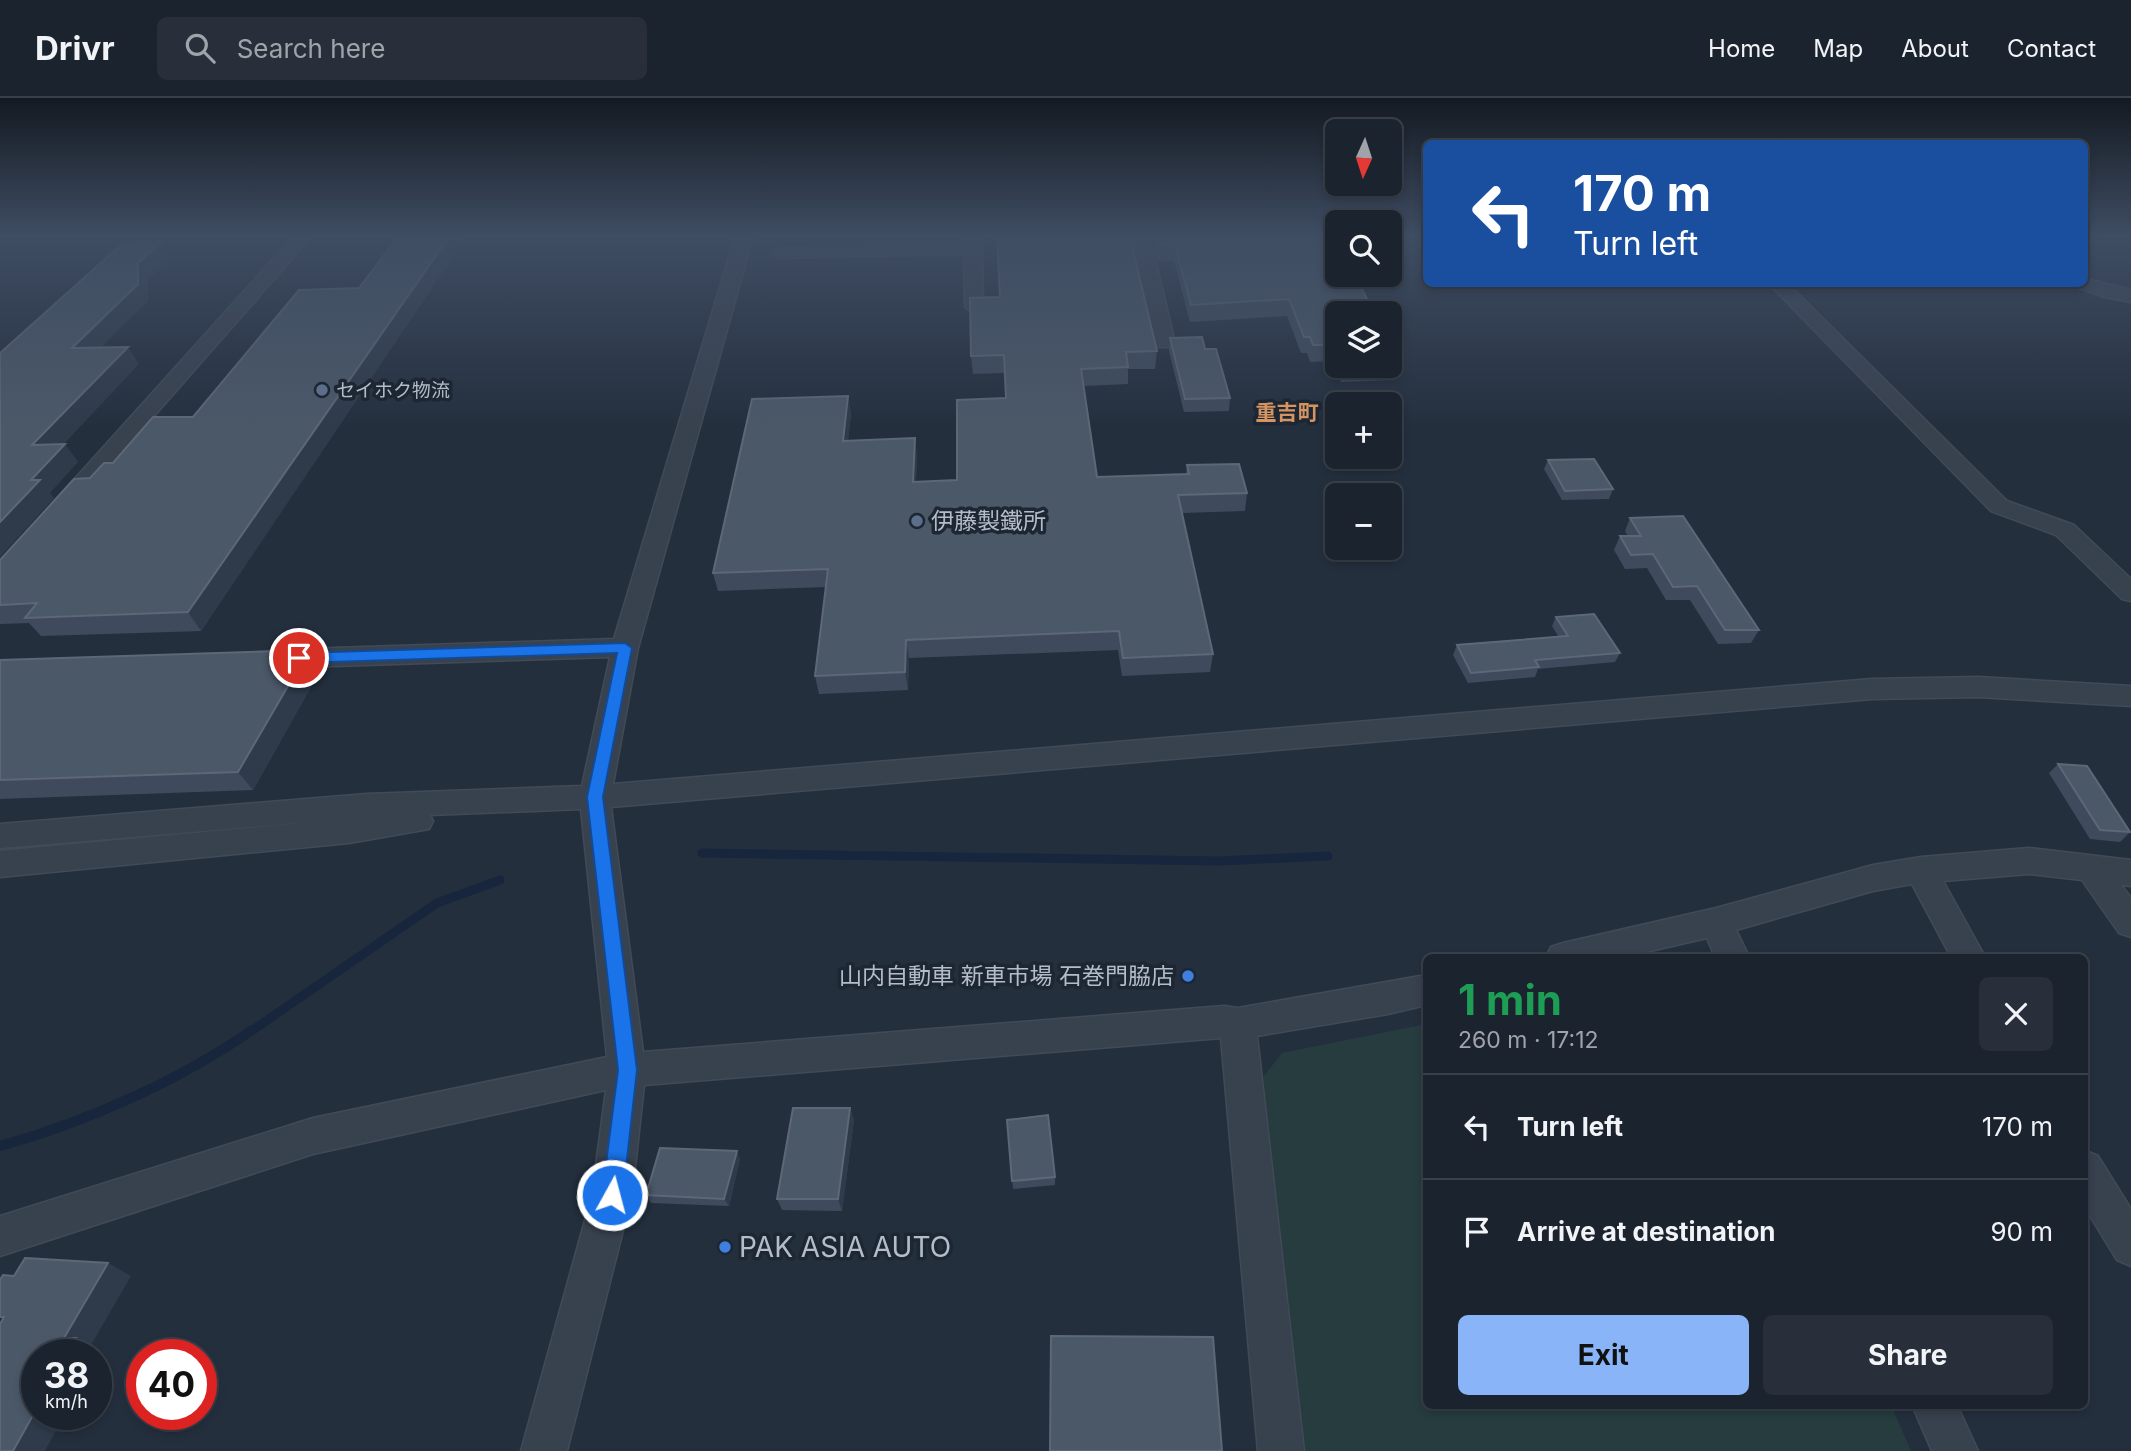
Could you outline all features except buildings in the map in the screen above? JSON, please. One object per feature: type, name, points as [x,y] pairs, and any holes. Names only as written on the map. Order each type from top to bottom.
[{"type":"street","points":[[46,524],[246,300]]},
{"type":"street","points":[[544,1451],[612,1195],[627,1070],[595,797],[625,648],[726,300]]},
{"type":"street","points":[[974,300],[974,307]]},
{"type":"street","points":[[1155,300],[1165,343]]},
{"type":"street","points":[[1794,300],[1999,506],[2065,530],[2131,593]]},
{"type":"street","points":[[250,659],[625,648]]},
{"type":"street","points":[[0,836],[367,806],[595,797],[1872,689],[1978,687],[2131,696]]},
{"type":"street","points":[[0,864],[349,831],[595,797]]},
{"type":"street","points":[[1576,954],[1716,922],[1873,878],[1921,870],[2029,861],[2131,873]]},
{"type":"street","points":[[2090,867],[2131,923]]},
{"type":"street","points":[[1921,870],[1966,954]]},
{"type":"street","points":[[1716,922],[1731,954]]},
{"type":"street","points":[[0,1236],[313,1136],[627,1070],[1224,1022],[1238,1024],[1423,991]]},
{"type":"street","points":[[1238,1024],[1281,1451]]},
{"type":"street","points":[[2088,1176],[2131,1246]]},
{"type":"street","points":[[1936,1409],[1955,1451]]},
{"type":"green space","points":[[1423,1025],[1423,1409],[1893,1409],[1911,1451],[1303,1451],[1263,1077],[1282,1053]]},
{"type":"waterway","points":[[702,853],[1219,861],[1328,856]]},
{"type":"waterway","points":[[250,1032],[437,903],[500,880]]},
{"type":"waterway","points":[[0,1146],[65,1125],[131,1098],[194,1066],[252,1030]]},
{"type":"place","name":"セイホク物流","points":[[322,390]]},
{"type":"place","name":"伊藤製鐵所","points":[[917,521]]},
{"type":"place","name":"山内自動車 新車市場 石巻門脇店","points":[[1188,976]]},
{"type":"place","name":"PAK ASIA AUTO","points":[[725,1247]]},
{"type":"district","name":"重吉町","points":[[1287,412]]},
{"type":"route","points":[[299,658],[625,648],[595,797],[627,1070],[612,1195]]}]
